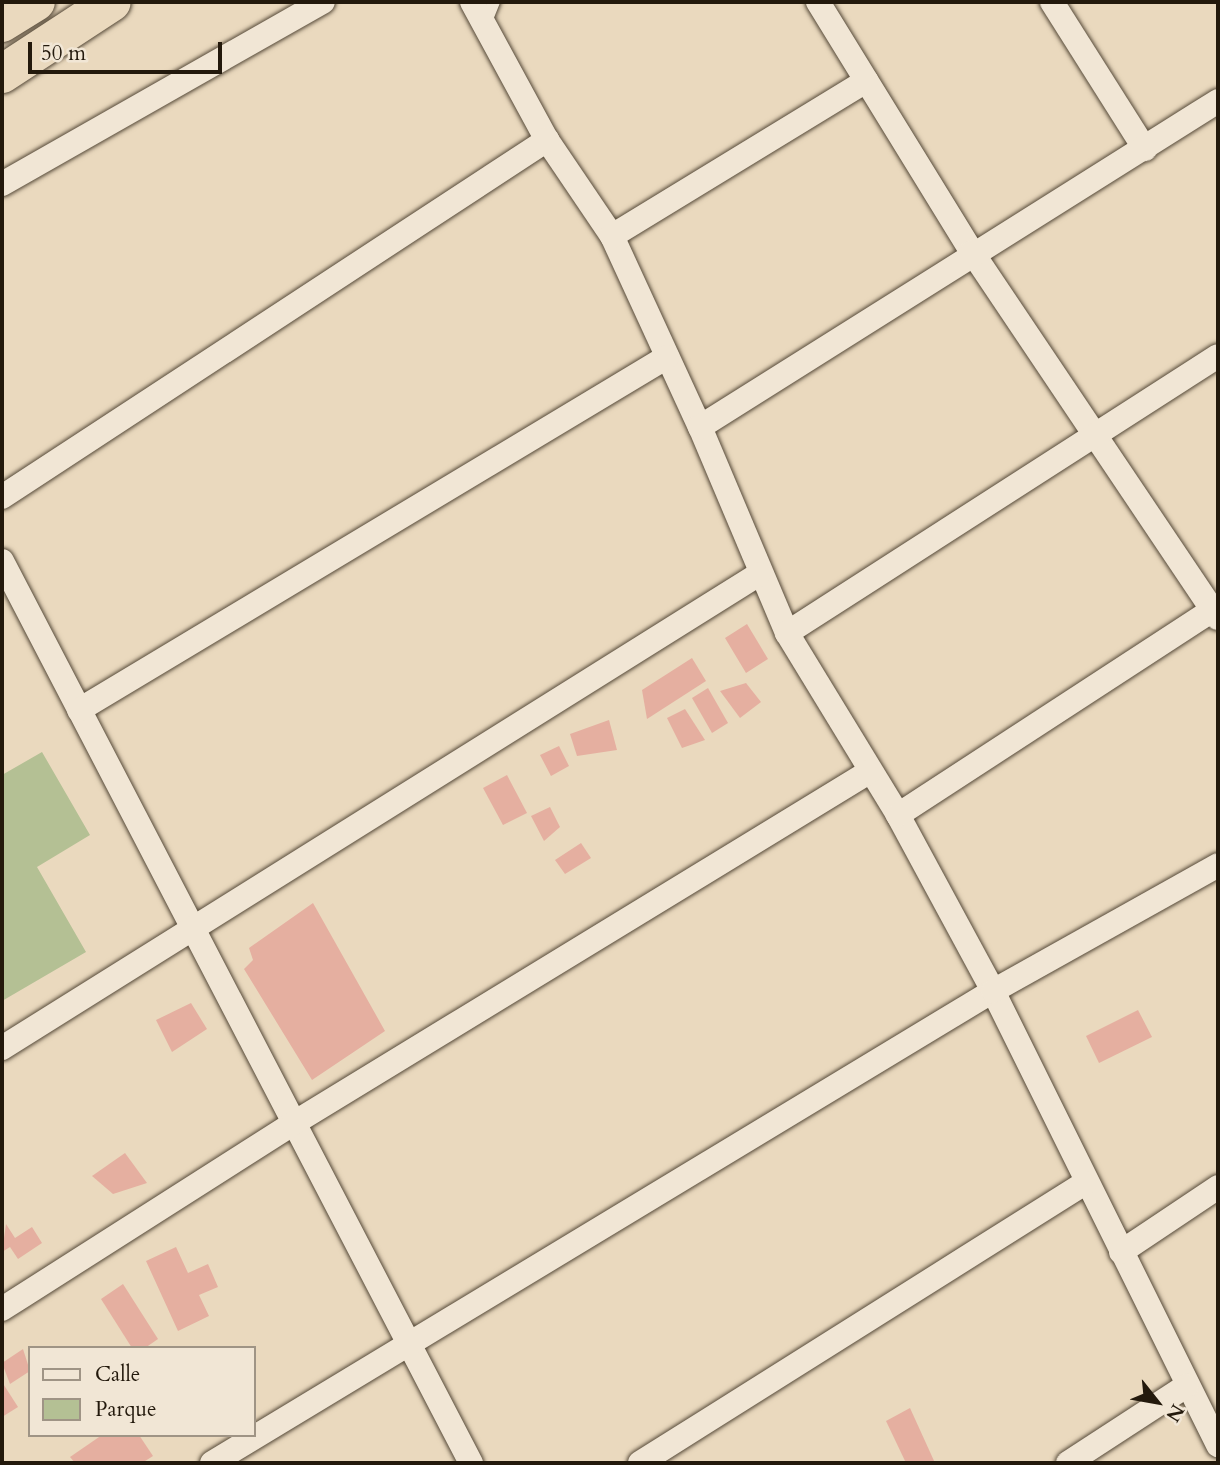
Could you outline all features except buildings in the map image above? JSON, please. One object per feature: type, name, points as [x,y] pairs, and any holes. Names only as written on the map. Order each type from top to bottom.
[{"type":"highway","points":[[2,23],[36,2]]},
{"type":"highway","points":[[2,74],[112,2]]},
{"type":"street","points":[[2,184],[323,2]]},
{"type":"street","points":[[472,2],[547,140],[612,236],[700,427],[759,574],[787,633],[898,816],[993,991],[1085,1184],[1218,1445]]},
{"type":"street","points":[[818,2],[972,252],[1216,611],[898,816]]},
{"type":"street","points":[[1052,2],[1146,149]]},
{"type":"street","points":[[612,236],[866,81]]},
{"type":"street","points":[[700,427],[972,252],[1146,149],[1218,100]]},
{"type":"street","points":[[2,497],[547,140]]},
{"type":"street","points":[[787,633],[1218,356]]},
{"type":"street","points":[[79,710],[667,357]]},
{"type":"street","points":[[2,561],[471,1463]]},
{"type":"street","points":[[2,1048],[759,574]]},
{"type":"street","points":[[2,1309],[294,1123],[869,772]]},
{"type":"street","points":[[256,1436],[408,1341],[993,991],[1218,865]]},
{"type":"street","points":[[640,1463],[1085,1184]]},
{"type":"street","points":[[1121,1252],[1218,1187]]},
{"type":"street","points":[[1068,1463],[1186,1386]]},
{"type":"street","points":[[212,1463],[254,1437]]},
{"type":"lane","points":[[484,25],[494,2]]},
{"type":"green space","points":[[42,752],[90,835],[37,867],[86,952],[2,1001],[2,775]]}]
